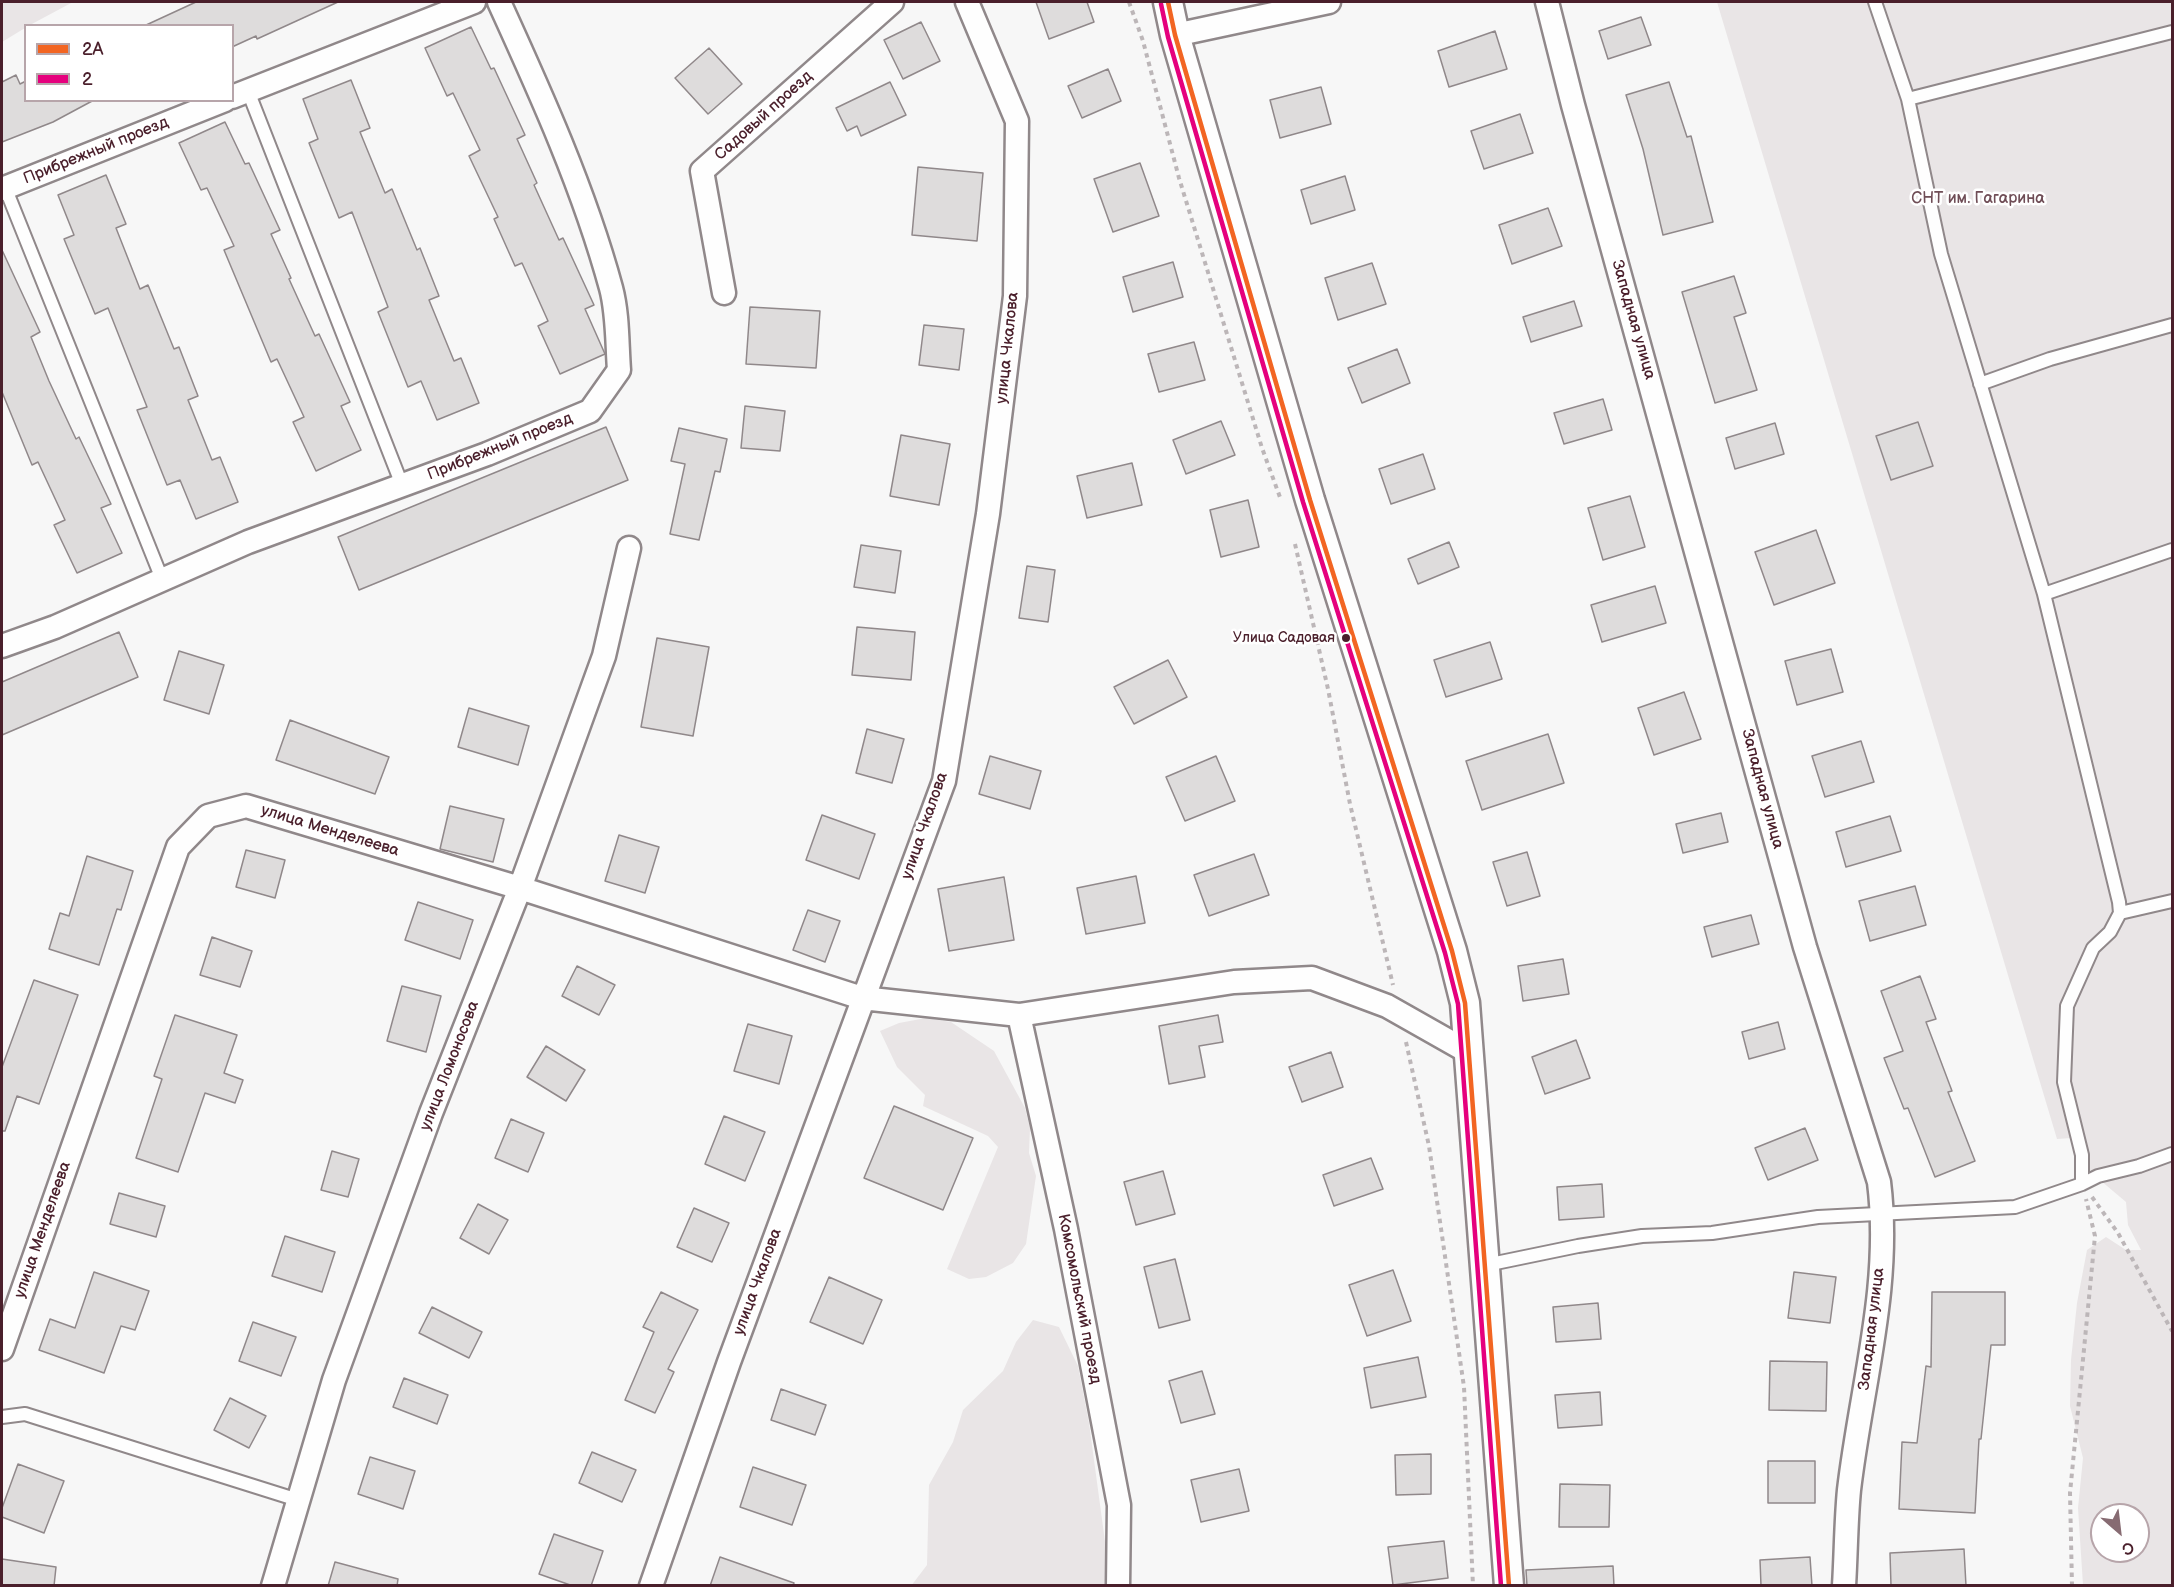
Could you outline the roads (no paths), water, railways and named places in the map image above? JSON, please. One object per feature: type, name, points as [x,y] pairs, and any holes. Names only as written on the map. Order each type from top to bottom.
[{"type":"street","points":[[240,94],[474,2]]},
{"type":"street","name":"Прибрежный проезд","points":[[2,646],[55,627],[248,542],[402,485],[590,411],[619,370],[611,290],[575,180],[536,82],[499,2]]},
{"type":"street","name":"Садовый проезд","points":[[724,293],[702,171],[892,2]]},
{"type":"street","name":"улица Чкалова","points":[[651,1586],[729,1362],[944,781],[988,514],[1015,296],[1017,121],[967,2]]},
{"type":"street","points":[[1168,2],[1175,35],[1310,500],[1452,951],[1465,1003],[1509,1586]]},
{"type":"street","points":[[1175,35],[1329,2]]},
{"type":"street","name":"Западная улица","points":[[1547,2],[1573,105],[1805,947],[1879,1182],[1883,1214],[1879,1304],[1849,1490],[1844,1586]]},
{"type":"street","name":"Прибрежный проезд","points":[[3,188],[220,102]]},
{"type":"street","name":"улица Ломоносова","points":[[273,1586],[338,1369],[431,1113],[520,888],[604,656],[629,548]]},
{"type":"street","name":"улица Менделеева","points":[[2,1349],[178,847],[208,816],[246,806],[520,888],[862,998],[1019,1015],[1234,982],[1312,978],[1399,1013],[1470,1053]]},
{"type":"street","name":"Комсомольский проезд","points":[[1019,1015],[1066,1229],[1119,1505],[1118,1586]]},
{"type":"lane","points":[[1875,2],[1908,99],[1941,254],[2044,594],[2120,914],[2110,932],[2093,948],[2067,1006],[2064,1083],[2082,1155],[2082,1184]]},
{"type":"lane","points":[[1908,99],[2172,32]]},
{"type":"lane","points":[[240,94],[402,485]]},
{"type":"lane","points":[[3,188],[162,579]]},
{"type":"lane","points":[[1980,384],[2050,359],[2172,325]]},
{"type":"lane","points":[[2044,594],[2172,550]]},
{"type":"lane","points":[[2120,914],[2172,901]]},
{"type":"lane","points":[[1486,1265],[1578,1246],[1642,1236],[1712,1233],[1818,1217],[2015,1207],[2082,1184],[2098,1176],[2139,1166],[2172,1154]]},
{"type":"lane","points":[[2,1417],[25,1414],[298,1500]]},
{"type":"place","name":"Улица Садовая","points":[[1346,638]]},
{"type":"park label","name":"СНТ им. Гагарина","points":[[1978,199]]}]
